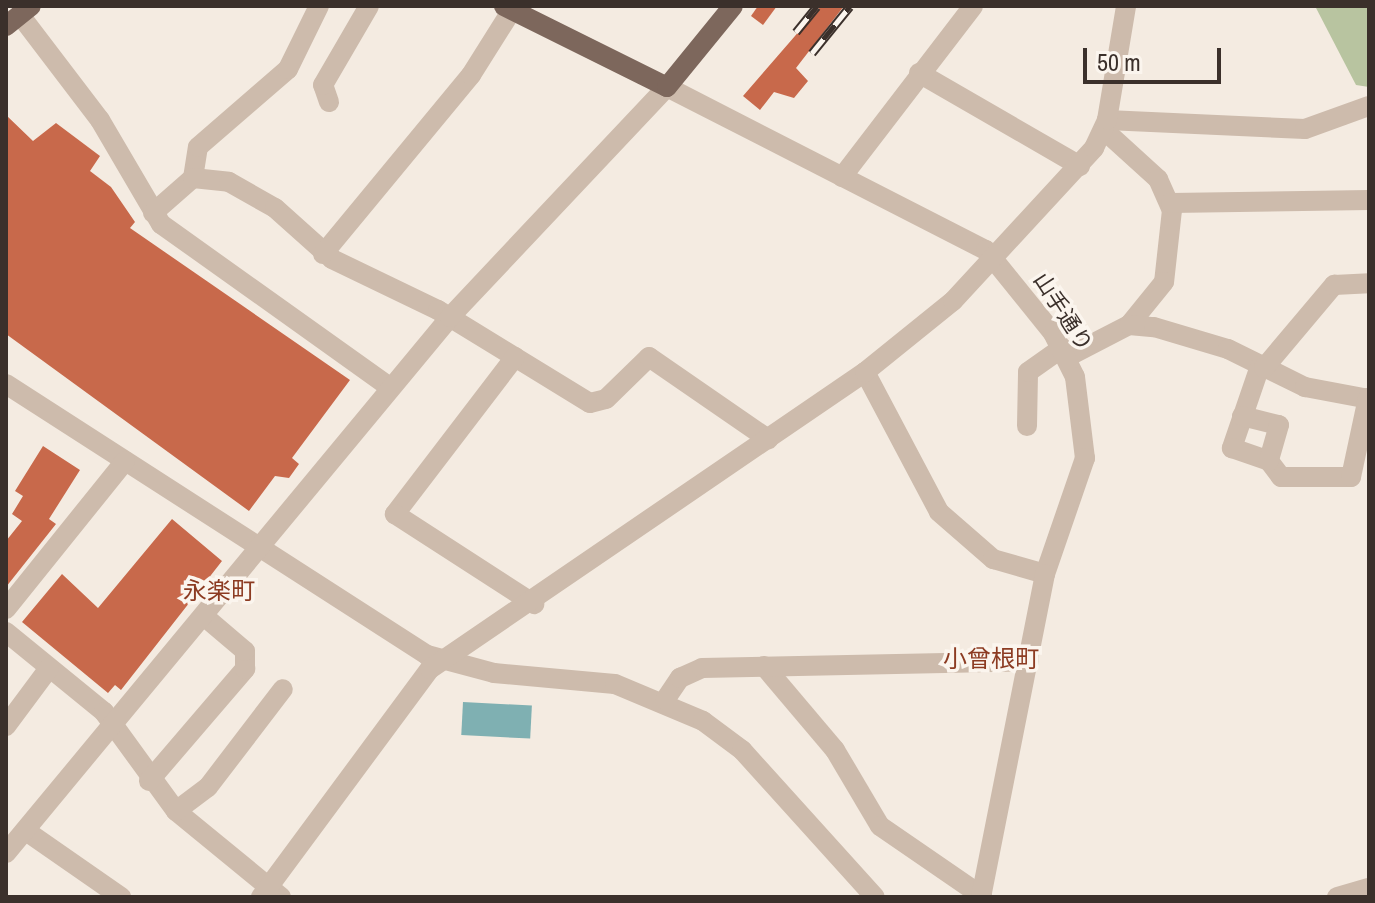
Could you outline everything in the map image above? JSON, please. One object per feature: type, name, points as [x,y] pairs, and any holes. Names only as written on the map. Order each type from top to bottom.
[{"type":"main road","points":[[508,8],[667,87],[733,6]]},
{"type":"street","points":[[153,213],[193,178],[198,147],[288,69],[319,6]]},
{"type":"street","points":[[329,102],[323,85],[369,6]]},
{"type":"street","points":[[842,177],[973,6]]},
{"type":"street","points":[[6,632],[114,727],[149,781],[176,811],[270,893],[420,682],[443,662],[534,604],[865,372],[940,314],[1080,166],[1106,125],[1126,6]]},
{"type":"street","points":[[323,254],[471,75],[508,8]]},
{"type":"street","points":[[24,12],[100,120],[153,213],[207,260],[391,388]]},
{"type":"street","points":[[919,73],[1080,166]]},
{"type":"street","points":[[6,853],[114,727],[450,317],[667,87]]},
{"type":"street","name":"山手通り","points":[[667,87],[995,257],[1064,353],[1085,416],[1085,458],[1045,574],[982,896]]},
{"type":"street","points":[[1106,125],[1305,129],[1369,106]]},
{"type":"street","points":[[1027,426],[1028,372],[1129,325],[1164,282],[1171,203],[1139,157],[1106,125]]},
{"type":"street","points":[[193,178],[218,179],[263,201],[323,254],[450,317],[594,403],[654,358],[768,439]]},
{"type":"street","points":[[1171,203],[1369,200]]},
{"type":"street","points":[[1129,325],[1192,337],[1262,367],[1305,387],[1368,398],[1351,477],[1281,477],[1269,461],[1232,448],[1262,367],[1334,285],[1369,283]]},
{"type":"street","points":[[515,357],[395,514],[534,604]]},
{"type":"street","points":[[865,372],[939,512],[993,559],[1045,574]]},
{"type":"street","points":[[6,384],[259,550],[443,662],[606,682],[665,700],[742,750],[875,897]]},
{"type":"street","points":[[1242,416],[1279,425],[1269,461]]},
{"type":"street","points":[[6,609],[125,461]]},
{"type":"street","points":[[149,781],[245,669],[245,651],[205,617]]},
{"type":"street","points":[[665,700],[693,670],[1029,661]]},
{"type":"street","points":[[764,666],[835,750],[880,826],[982,896]]},
{"type":"street","points":[[6,726],[49,668]]},
{"type":"street","points":[[176,811],[208,787],[283,689]]},
{"type":"street","points":[[26,831],[121,897]]},
{"type":"street","points":[[1337,897],[1369,888]]},
{"type":"green space","points":[[1315,6],[1369,6],[1369,87],[1356,85]]},
{"type":"water","points":[[463,702],[532,706],[530,739],[461,735]]},
{"type":"building","points":[[758,6],[777,6],[763,25],[751,16]]},
{"type":"building","points":[[821,6],[844,6],[796,68],[808,81],[794,98],[774,92],[760,110],[743,96]]},
{"type":"building","points":[[6,115],[33,141],[56,123],[100,156],[90,171],[111,187],[135,222],[130,228],[350,380],[292,458],[299,464],[289,478],[275,476],[249,511],[6,334]]},
{"type":"building","points":[[43,446],[80,470],[49,519],[56,524],[6,587],[6,541],[22,521],[12,514],[23,496],[15,491]]},
{"type":"building","points":[[172,519],[222,561],[121,690],[115,685],[108,693],[22,622],[62,574],[98,608]]},
{"type":"railway","points":[[796,32],[817,6]]},
{"type":"railway","points":[[812,53],[850,6]]},
{"type":"district","name":"永楽町","points":[[219,591]]},
{"type":"district","name":"小曾根町","points":[[991,659]]}]
